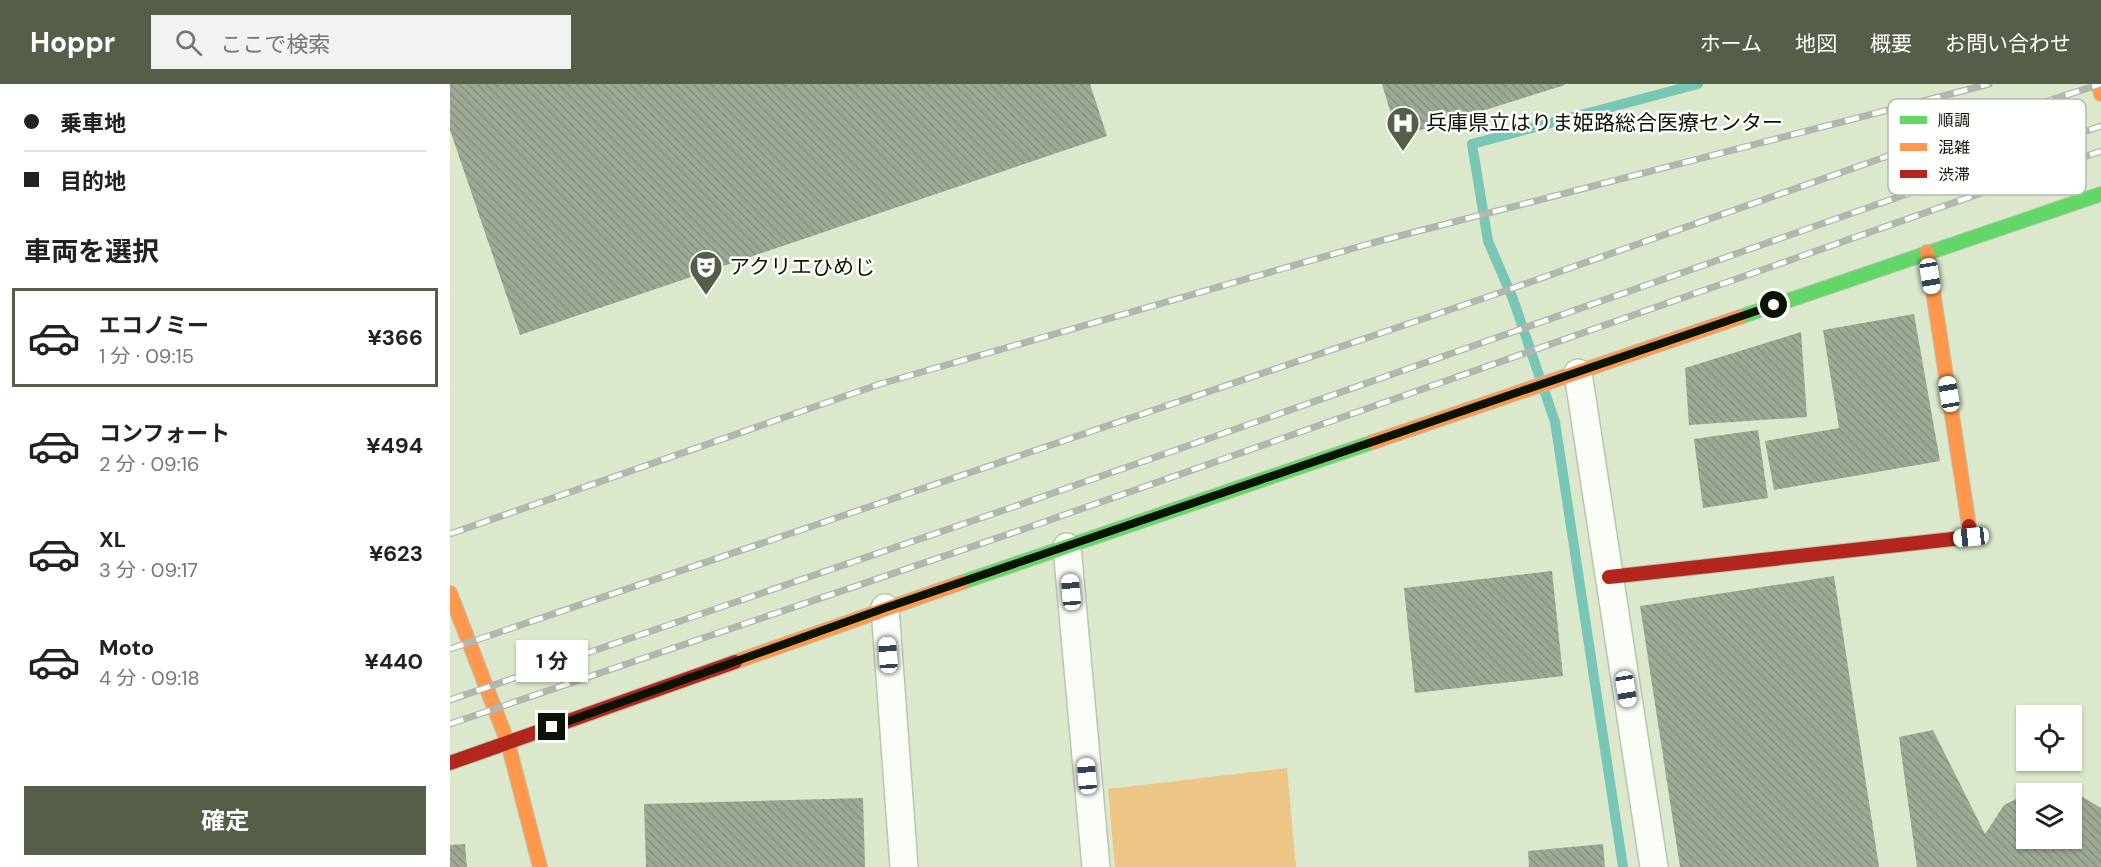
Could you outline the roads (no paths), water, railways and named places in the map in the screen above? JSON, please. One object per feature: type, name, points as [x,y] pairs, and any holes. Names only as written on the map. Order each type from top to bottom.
[{"type":"street","points":[[2098,84],[2101,94]]},
{"type":"street","points":[[450,763],[885,608],[2101,194]]},
{"type":"street","points":[[1609,578],[1971,537],[1927,252]]},
{"type":"street","points":[[1578,373],[1654,867]]},
{"type":"street","points":[[1067,547],[1096,867]]},
{"type":"street","points":[[450,593],[508,743],[540,867]]},
{"type":"street","points":[[885,608],[904,867]]},
{"type":"waterway","points":[[1623,867],[1555,422],[1513,299],[1488,241],[1472,144],[1698,84]]},
{"type":"railway","points":[[1931,99],[1989,84]]},
{"type":"railway","points":[[2054,99],[2101,84]]},
{"type":"railway","points":[[450,534],[880,384],[1372,243],[1888,110]]},
{"type":"railway","points":[[2086,131],[2101,126]]},
{"type":"railway","points":[[2086,156],[2101,151]]},
{"type":"railway","points":[[450,649],[1499,293],[1888,156]]},
{"type":"railway","points":[[450,700],[1016,506],[1904,195]]},
{"type":"railway","points":[[450,724],[1024,529],[1976,195]]},
{"type":"place","name":"兵庫県立はりま姫路総合医療センター","points":[[1403,152]]},
{"type":"place","name":"アクリエひめじ","points":[[706,296]]}]
